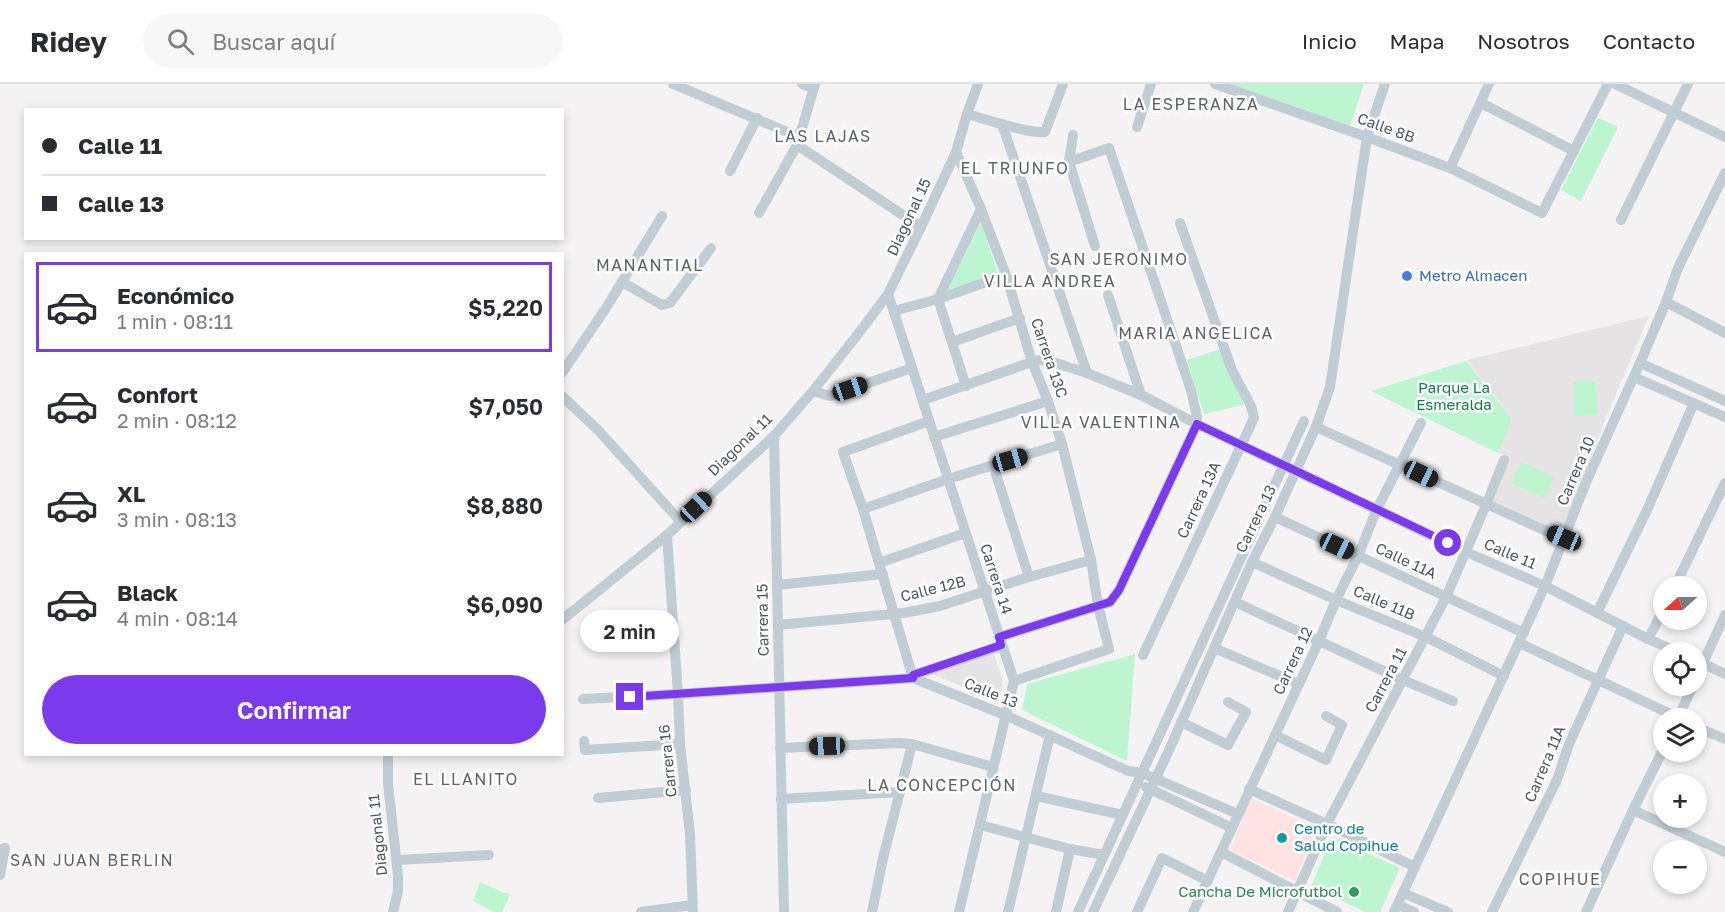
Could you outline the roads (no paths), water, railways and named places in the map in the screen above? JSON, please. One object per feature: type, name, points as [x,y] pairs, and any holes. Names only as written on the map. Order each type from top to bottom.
[{"type":"street","points":[[673,84],[757,118],[798,141],[921,227]]},
{"type":"street","points":[[759,213],[798,141],[814,86],[802,84]]},
{"type":"street","points":[[956,152],[978,84]]},
{"type":"street","points":[[967,114],[1002,124],[1045,132],[1063,84]]},
{"type":"street","points":[[1137,128],[1151,84]]},
{"type":"street","name":"Calle 8B","points":[[1215,84],[1368,136],[1450,168],[1542,213],[1574,151]]},
{"type":"street","name":"Carrera 13","points":[[1093,912],[1316,427],[1330,387],[1368,136],[1385,84]]},
{"type":"street","points":[[1450,168],[1489,84]]},
{"type":"street","points":[[1481,103],[1574,151],[1608,84]]},
{"type":"street","points":[[1614,84],[1725,137]]},
{"type":"street","points":[[1621,219],[1688,84]]},
{"type":"street","points":[[730,171],[757,118]]},
{"type":"street","points":[[1002,124],[1087,373]]},
{"type":"street","points":[[1073,135],[1069,162],[1095,246]]},
{"type":"street","points":[[929,421],[843,452],[863,509],[913,676],[1098,604],[1110,602],[1119,590],[1197,424],[1197,417],[1191,390],[1109,148],[1069,162]]},
{"type":"street","name":"Carrera 13C","points":[[956,152],[1006,275],[1032,362],[1062,444],[1109,650],[1014,681]]},
{"type":"street","name":"Diagonal 15","points":[[888,294],[956,152]]},
{"type":"street","name":"Carrera 10","points":[[1396,908],[1524,633],[1587,480],[1666,302],[1678,268],[1725,173]]},
{"type":"street","points":[[966,386],[938,299],[981,209]]},
{"type":"street","points":[[564,370],[662,216]]},
{"type":"street","name":"Carrera 13A","points":[[1143,655],[1254,418],[1251,406],[1232,370],[1180,223]]},
{"type":"street","points":[[621,282],[662,305],[667,305],[711,248]]},
{"type":"street","points":[[894,311],[938,299],[1006,275]]},
{"type":"street","name":"Carrera 14","points":[[888,294],[1014,681]]},
{"type":"street","name":"Diagonal 11","points":[[564,618],[667,535],[774,436],[813,391],[888,294]]},
{"type":"street","points":[[1108,295],[1141,395]]},
{"type":"street","points":[[1666,302],[1725,333]]},
{"type":"street","points":[[952,342],[1020,318]]},
{"type":"street","name":"Calle 11","points":[[1032,362],[1041,360],[1053,362],[1141,395],[1466,552],[1545,586],[1655,642]]},
{"type":"street","points":[[923,400],[1032,362]]},
{"type":"street","points":[[1640,363],[1725,401]]},
{"type":"street","points":[[813,391],[830,396],[912,368]]},
{"type":"street","points":[[1634,376],[1725,417]]},
{"type":"street","points":[[564,398],[598,430],[681,522]]},
{"type":"street","points":[[934,437],[1048,401]]},
{"type":"street","points":[[1597,613],[1647,510],[1694,403]]},
{"type":"street","name":"Carrera 13","points":[[1078,912],[1304,421]]},
{"type":"street","name":"Carrera 12","points":[[1193,912],[1358,556],[1377,509],[1421,423]]},
{"type":"street","points":[[1316,427],[1564,538]]},
{"type":"street","name":"Carrera 15","points":[[774,436],[784,912]]},
{"type":"street","points":[[863,509],[948,479],[1062,444]]},
{"type":"street","name":"Carrera 11","points":[[1288,912],[1327,824],[1446,597],[1504,460]]},
{"type":"street","points":[[993,465],[1029,577]]},
{"type":"street","points":[[1680,576],[1725,483]]},
{"type":"street","name":"Calle 11A","points":[[1275,517],[1524,633]]},
{"type":"street","points":[[777,585],[881,568],[965,533]]},
{"type":"street","name":"Carrera 16","points":[[667,535],[680,744],[690,834],[693,909]]},
{"type":"street","name":"Calle 12B","points":[[778,625],[903,614],[940,606],[1090,560]]},
{"type":"street","name":"Calle 11B","points":[[1252,562],[1426,637],[1504,675]]},
{"type":"street","points":[[1235,602],[1402,680],[1453,701]]},
{"type":"street","points":[[1707,649],[1725,615]]},
{"type":"street","name":"Carrera 11A","points":[[1492,912],[1557,780],[1569,744],[1623,626]]},
{"type":"street","points":[[1648,639],[1653,630]]},
{"type":"street","points":[[1519,643],[1657,708]]},
{"type":"street","points":[[1214,648],[1299,684]]},
{"type":"street","points":[[1707,665],[1725,674]]},
{"type":"street","name":"Calle 13","points":[[583,699],[913,676],[1128,771],[1140,778],[1149,789],[1232,828]]},
{"type":"street","points":[[959,912],[1014,681]]},
{"type":"street","points":[[1180,722],[1228,745],[1246,711],[1228,702]]},
{"type":"street","points":[[1275,735],[1326,760],[1342,725],[1326,717]]},
{"type":"street","points":[[1707,731],[1725,739]]},
{"type":"street","points":[[1008,912],[1050,735]]},
{"type":"street","points":[[584,741],[585,750],[680,744]]},
{"type":"street","points":[[780,748],[912,744],[993,767]]},
{"type":"street","points":[[872,912],[883,858],[912,744]]},
{"type":"street","name":"Diagonal 11","points":[[388,756],[388,783],[397,860],[398,891],[393,912]]},
{"type":"street","points":[[1586,912],[1657,762]]},
{"type":"street","name":"Calle 13","points":[[1140,778],[1155,779],[1238,814]]},
{"type":"street","points":[[1249,789],[1415,867]]},
{"type":"street","points":[[598,798],[686,790]]},
{"type":"street","points":[[781,799],[900,792]]},
{"type":"street","points":[[1036,796],[1122,815]]},
{"type":"street","points":[[1633,810],[1725,852]]},
{"type":"street","points":[[980,825],[1070,849],[1104,855]]},
{"type":"street","points":[[0,849],[4,848],[0,875]]},
{"type":"street","points":[[1056,912],[1070,849]]},
{"type":"street","points":[[1221,852],[1337,912]]},
{"type":"street","points":[[397,860],[489,855]]},
{"type":"street","points":[[1137,912],[1162,858],[1208,881]]},
{"type":"street","points":[[1403,893],[1448,912]]},
{"type":"street","points":[[1396,908],[1414,912]]},
{"type":"street","points":[[640,912],[693,909]]},
{"type":"place","name":"Metro Almacen","points":[[1407,276]]},
{"type":"place","name":"Centro de Salud Copihue","points":[[1282,838]]},
{"type":"place","name":"Cancha De Microfutbol","points":[[1354,892]]},
{"type":"district","name":"LA ESPERANZA","points":[[1191,104]]},
{"type":"district","name":"LAS LAJAS","points":[[823,136]]},
{"type":"district","name":"EL TRIUNFO","points":[[1015,168]]},
{"type":"district","name":"SAN JERONIMO","points":[[1119,259]]},
{"type":"district","name":"MANANTIAL","points":[[650,265]]},
{"type":"district","name":"VILLA ANDREA","points":[[1050,281]]},
{"type":"district","name":"MARIA ANGELICA","points":[[1196,333]]},
{"type":"district","name":"VILLA VALENTINA","points":[[1101,422]]},
{"type":"district","name":"EL LLANITO","points":[[466,779]]},
{"type":"district","name":"LA CONCEPCIÓN","points":[[942,785]]},
{"type":"district","name":"SAN JUAN BERLIN","points":[[92,860]]},
{"type":"district","name":"COPIHUE","points":[[1560,879]]},
{"type":"park label","name":"Parque La Esmeralda","points":[[1454,396]]}]
